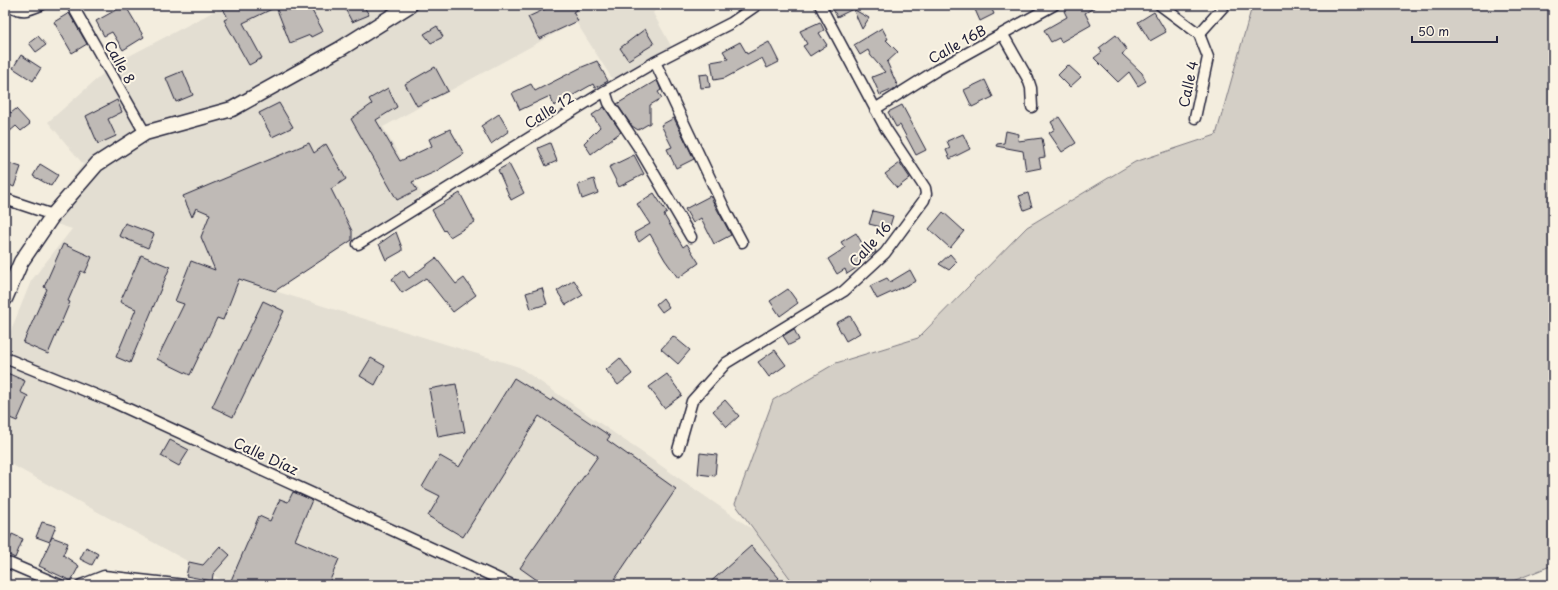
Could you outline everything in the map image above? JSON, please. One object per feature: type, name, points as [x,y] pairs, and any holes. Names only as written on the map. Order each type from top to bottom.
[{"type":"street","points":[[8,5],[15,9],[26,11],[41,5]]},
{"type":"street","name":"Calle 8","points":[[72,5],[144,133]]},
{"type":"street","points":[[5,298],[21,262],[53,215],[97,164],[144,133],[232,109],[340,49],[410,5]]},
{"type":"street","name":"Calle 12","points":[[358,244],[655,62],[731,23],[757,5]]},
{"type":"street","name":"Calle 16","points":[[678,450],[692,401],[726,363],[844,291],[885,253],[924,200],[926,194],[925,188],[886,129],[820,5]]},
{"type":"street","name":"Calle 16B","points":[[875,109],[937,70],[1003,35],[1054,5]]},
{"type":"street","points":[[1160,5],[1199,34],[1224,6]]},
{"type":"street","name":"Calle 4","points":[[1195,118],[1208,57],[1199,34]]},
{"type":"street","points":[[1003,35],[1028,79],[1031,88],[1032,107]]},
{"type":"street","points":[[655,62],[726,212],[742,242]]},
{"type":"street","points":[[605,92],[609,103],[639,148],[691,238]]},
{"type":"street","points":[[5,199],[53,215]]},
{"type":"street","name":"Calle Díaz","points":[[5,358],[114,402],[512,585]]},
{"type":"street","points":[[5,563],[11,564],[60,585]]},
{"type":"street","points":[[81,585],[104,576],[186,585]]},
{"type":"shaded area","points":[[226,5],[660,5],[653,13],[671,46],[613,80],[576,22],[383,127],[422,195],[275,291],[519,367],[755,531],[792,582],[788,585],[231,585],[5,461],[5,345],[31,281],[72,229],[41,219],[83,164],[48,122],[114,64]]},
{"type":"shaded area","points":[[1255,5],[1553,5],[1553,565],[1503,585],[788,585],[792,581],[735,504],[773,400],[836,363],[918,338],[1027,227],[1135,162],[1216,135],[1251,10]]},
{"type":"building","points":[[125,5],[144,37],[123,50],[112,32],[104,36],[96,21]]},
{"type":"building","points":[[221,5],[309,5],[323,31],[311,37],[310,35],[290,43],[276,7],[243,23],[262,58],[249,65],[224,20],[228,18]]},
{"type":"building","points":[[343,5],[363,5],[369,15],[352,22]]},
{"type":"building","points":[[554,5],[584,5],[573,12],[578,21],[539,39],[528,17]]},
{"type":"building","points":[[831,5],[862,5],[837,17]]},
{"type":"building","points":[[973,5],[990,5],[994,14],[980,21]]},
{"type":"building","points":[[1075,5],[1099,5],[1085,13],[1091,25],[1061,42],[1059,38],[1051,42],[1044,30],[1067,17],[1064,11]]},
{"type":"building","points":[[853,9],[869,18],[862,29]]},
{"type":"building","points":[[1154,12],[1166,32],[1150,41],[1138,22]]},
{"type":"building","points":[[69,13],[87,44],[72,53],[54,22]]},
{"type":"building","points":[[820,22],[824,30],[819,33],[827,45],[810,56],[803,46],[807,44],[800,31]]},
{"type":"building","points":[[437,26],[443,37],[431,43],[424,34]]},
{"type":"building","points":[[882,28],[888,39],[886,40],[898,52],[887,62],[898,87],[880,95],[872,77],[885,72],[871,56],[868,50],[860,55],[854,45]]},
{"type":"building","points":[[645,29],[654,44],[628,60],[620,48]]},
{"type":"building","points":[[1116,35],[1127,50],[1122,54],[1142,73],[1146,81],[1138,86],[1129,72],[1118,82],[1094,58],[1102,52],[1099,48]]},
{"type":"building","points":[[38,36],[46,45],[36,52],[29,43]]},
{"type":"building","points":[[740,42],[747,54],[769,42],[779,62],[767,68],[762,58],[725,78],[714,80],[711,62],[728,59],[723,51]]},
{"type":"building","points":[[21,55],[41,68],[33,81],[13,68]]},
{"type":"building","points":[[597,61],[608,81],[595,88],[593,84],[554,106],[550,96],[520,110],[512,93],[531,84],[535,91]]},
{"type":"building","points":[[1068,65],[1081,77],[1070,87],[1058,75]]},
{"type":"building","points":[[435,67],[448,91],[417,106],[405,84]]},
{"type":"building","points":[[183,71],[193,95],[176,102],[166,78]]},
{"type":"building","points":[[708,74],[710,87],[701,88],[699,75]]},
{"type":"building","points":[[657,80],[661,90],[658,92],[662,98],[650,105],[650,123],[638,130],[632,126],[617,104]]},
{"type":"building","points":[[985,80],[993,97],[972,107],[964,90]]},
{"type":"building","points":[[388,88],[397,107],[376,120],[400,161],[432,146],[429,139],[450,129],[464,154],[435,172],[412,182],[417,190],[397,200],[351,119],[372,104],[369,99]]},
{"type":"building","points":[[117,100],[122,112],[108,119],[116,136],[98,144],[86,116]]},
{"type":"building","points":[[279,103],[293,127],[272,137],[259,113]]},
{"type":"building","points":[[902,105],[926,150],[916,155],[900,125],[896,127],[888,112]]},
{"type":"building","points":[[5,106],[11,113],[16,109],[30,124],[21,131],[16,126],[9,132],[5,127]]},
{"type":"building","points":[[604,107],[621,132],[591,154],[584,143],[600,127],[592,115]]},
{"type":"building","points":[[499,114],[509,131],[491,144],[481,126]]},
{"type":"building","points":[[1059,117],[1076,143],[1062,152],[1049,133],[1055,129],[1051,122]]},
{"type":"building","points":[[674,118],[694,159],[676,168],[667,149],[672,147],[661,125]]},
{"type":"building","points":[[1006,131],[1019,134],[1018,141],[1042,138],[1045,157],[1039,158],[1041,168],[1026,171],[1023,151],[996,146],[997,144],[1004,143]]},
{"type":"building","points":[[963,134],[970,149],[950,159],[946,150],[950,148],[947,141]]},
{"type":"building","points":[[309,143],[314,153],[326,144],[346,179],[331,189],[352,231],[352,240],[275,291],[239,279],[223,320],[217,318],[190,375],[157,359],[184,304],[175,301],[191,261],[215,270],[201,237],[210,214],[196,208],[192,217],[183,196]]},
{"type":"building","points":[[550,143],[557,161],[546,166],[538,148]]},
{"type":"building","points":[[634,155],[644,174],[619,187],[609,167]]},
{"type":"building","points":[[5,162],[21,167],[14,187],[5,183]]},
{"type":"building","points":[[900,163],[910,178],[897,188],[885,174]]},
{"type":"building","points":[[40,164],[58,175],[51,186],[33,176]]},
{"type":"building","points":[[509,164],[524,193],[511,200],[498,170]]},
{"type":"building","points":[[594,179],[598,193],[582,199],[578,185]]},
{"type":"building","points":[[460,193],[475,222],[450,237],[445,230],[444,231],[432,210]]},
{"type":"building","points":[[654,193],[667,213],[664,215],[683,247],[687,244],[699,263],[678,278],[665,260],[650,234],[639,242],[634,233],[650,224],[637,204]]},
{"type":"building","points":[[1028,193],[1032,207],[1024,210],[1019,196]]},
{"type":"building","points":[[710,196],[731,235],[714,244],[701,218],[693,223],[685,209]]},
{"type":"building","points":[[873,211],[893,216],[889,229],[869,224]]},
{"type":"building","points":[[943,212],[964,231],[950,248],[929,229]]},
{"type":"building","points":[[125,223],[154,234],[148,248],[119,236]]},
{"type":"building","points":[[396,232],[402,251],[386,260],[379,244]]},
{"type":"building","points":[[856,233],[865,248],[872,244],[876,252],[857,264],[858,267],[847,274],[845,269],[837,274],[828,259],[845,248],[841,242]]},
{"type":"building","points":[[63,244],[92,257],[85,273],[81,271],[68,301],[70,302],[48,354],[23,343],[47,289],[44,287]]},
{"type":"building","points":[[950,254],[957,262],[949,270],[939,264]]},
{"type":"building","points":[[141,255],[170,267],[130,363],[116,357],[136,309],[120,302]]},
{"type":"building","points":[[436,258],[456,284],[464,278],[476,295],[453,312],[426,278],[402,293],[392,279],[403,270],[409,278]]},
{"type":"building","points":[[910,270],[916,281],[877,299],[870,286],[887,278],[890,282]]},
{"type":"building","points":[[574,280],[583,295],[566,305],[557,291]]},
{"type":"building","points":[[542,288],[547,304],[531,309],[526,293]]},
{"type":"building","points":[[788,289],[798,303],[780,316],[770,301]]},
{"type":"building","points":[[663,298],[669,307],[662,312],[656,304]]},
{"type":"building","points":[[263,301],[284,311],[233,417],[212,407]]},
{"type":"building","points":[[850,316],[860,333],[846,341],[836,323]]},
{"type":"building","points":[[794,329],[799,340],[789,345],[783,336]]},
{"type":"building","points":[[673,336],[690,350],[678,364],[661,349]]},
{"type":"building","points":[[775,350],[786,365],[769,377],[758,362]]},
{"type":"building","points":[[371,358],[385,366],[375,385],[360,376]]},
{"type":"building","points":[[620,358],[632,374],[618,385],[606,370]]},
{"type":"building","points":[[5,372],[25,381],[20,392],[28,396],[17,421],[5,416]]},
{"type":"building","points":[[667,374],[682,395],[664,408],[649,387]]},
{"type":"building","points":[[514,378],[551,401],[553,398],[610,436],[607,440],[676,489],[611,585],[544,585],[520,568],[598,456],[539,416],[463,537],[428,516],[440,496],[422,487],[440,456],[459,467]]},
{"type":"building","points":[[456,384],[465,432],[438,437],[429,389]]},
{"type":"building","points":[[725,400],[739,416],[727,427],[713,411]]},
{"type":"building","points":[[170,440],[189,450],[179,466],[161,456]]},
{"type":"building","points":[[700,453],[717,455],[715,476],[698,474]]},
{"type":"building","points":[[293,492],[312,500],[295,540],[339,559],[328,585],[229,585],[259,516],[270,521],[280,499],[288,502]]},
{"type":"building","points":[[42,522],[56,526],[50,541],[52,537],[68,543],[63,555],[79,566],[71,581],[39,566],[50,542],[36,537]]},
{"type":"building","points":[[12,534],[23,539],[15,558],[5,553]]},
{"type":"building","points":[[220,546],[230,555],[213,574],[212,581],[186,576],[189,562],[203,565]]},
{"type":"building","points":[[751,546],[779,578],[772,585],[707,585]]},
{"type":"building","points":[[86,547],[98,554],[92,565],[80,559]]}]
